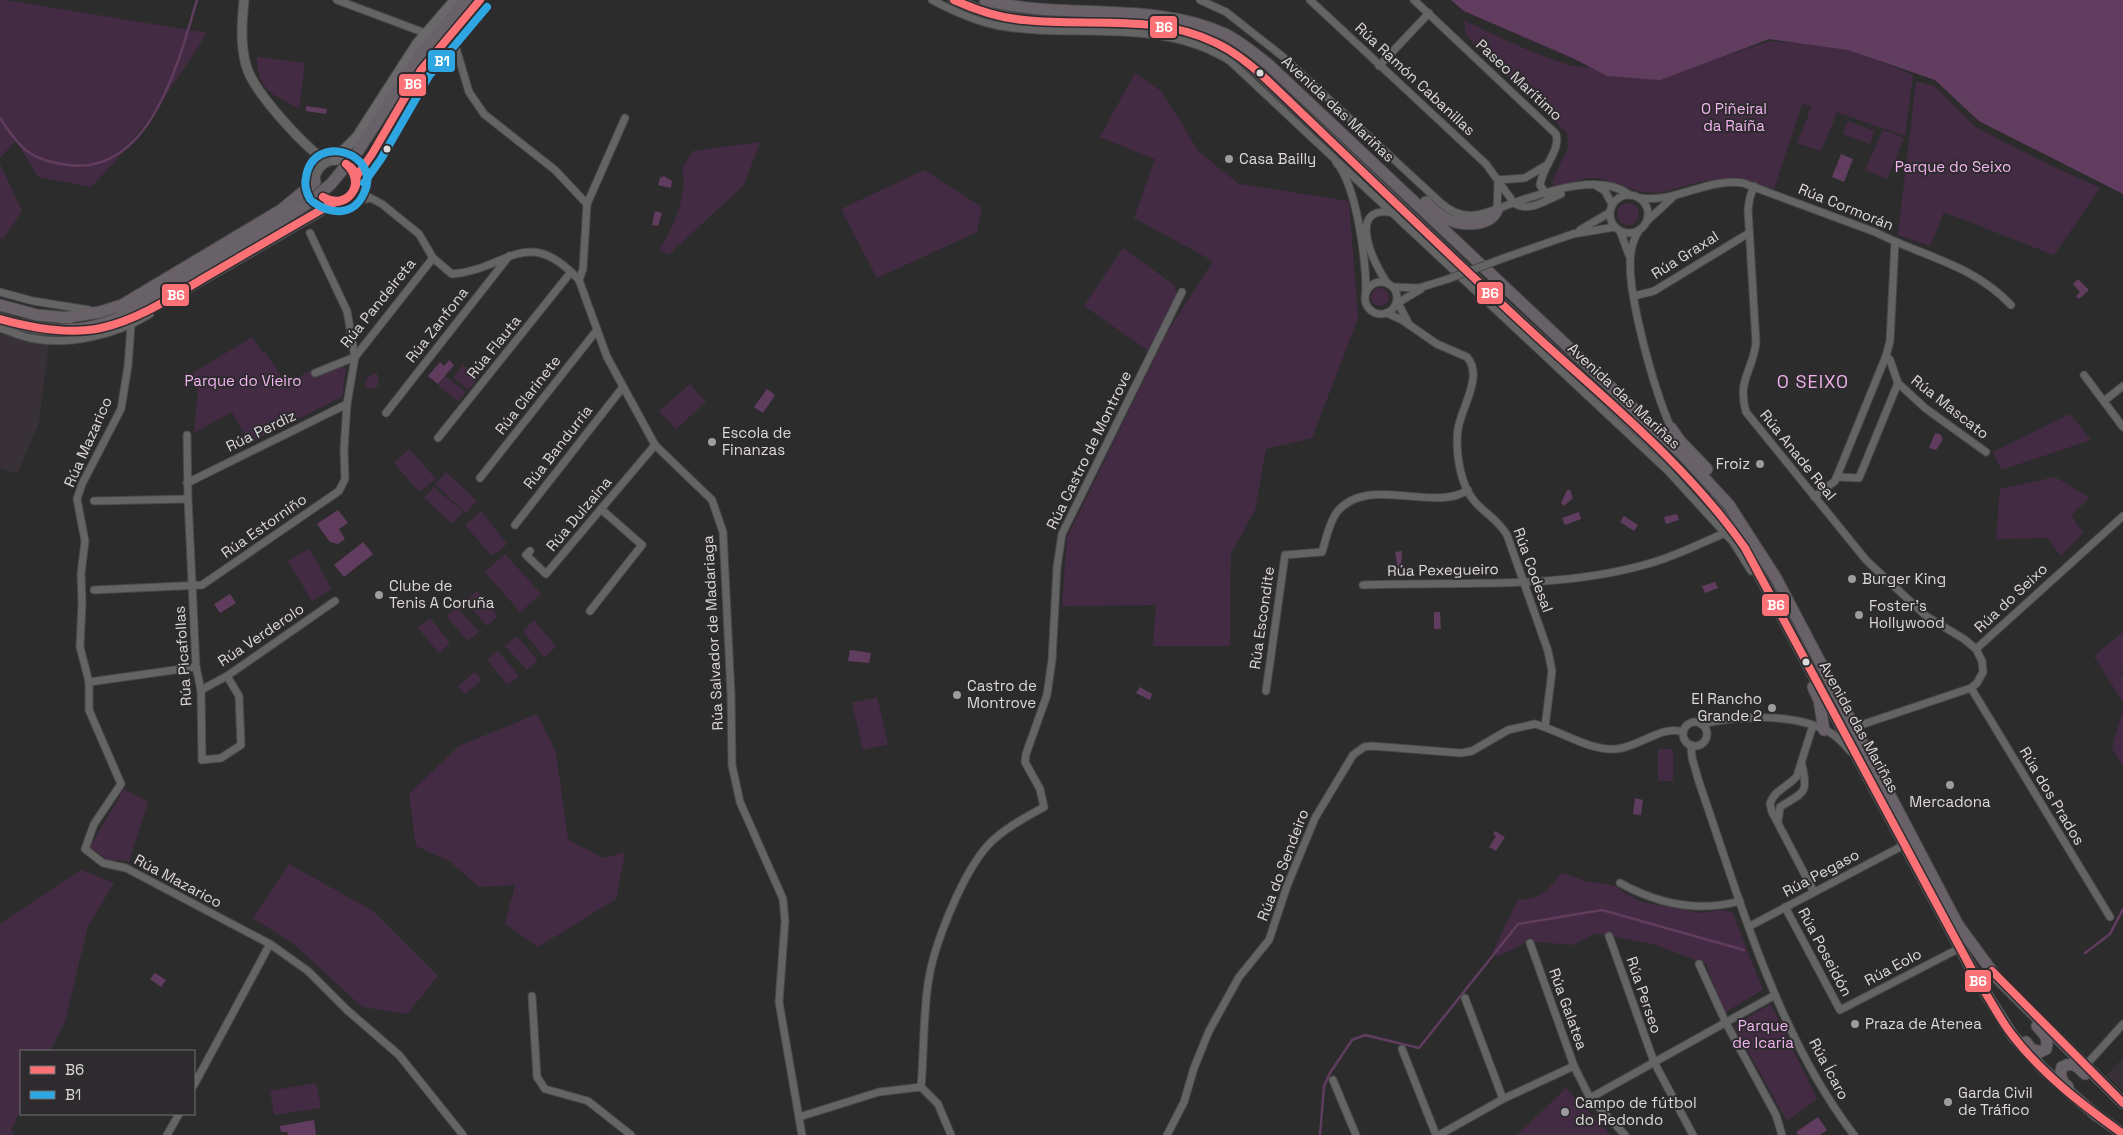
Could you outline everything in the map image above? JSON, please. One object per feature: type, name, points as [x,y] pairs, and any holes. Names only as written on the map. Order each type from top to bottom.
[{"type":"highway","points":[[80,329],[107,322],[140,305],[311,200],[330,184],[358,151],[420,54],[466,0]]},
{"type":"highway","name":"Avenida das Mariñas","points":[[954,0],[986,13],[1031,21],[1132,23],[1186,30],[1215,42],[1237,55],[1322,131],[1692,482],[1732,528],[1772,596],[1960,948],[1978,981],[2002,1018],[2014,1036],[2044,1070],[2096,1115],[2123,1134]]},
{"type":"highway","name":"Avenida das Mariñas","points":[[985,0],[1028,8],[1159,14],[1186,19],[1211,27],[1240,42],[1263,60],[1340,131],[1684,456],[1720,493],[1746,528],[1776,578],[1958,925],[1997,978],[2123,1103]]},
{"type":"highway","points":[[1340,131],[1375,155],[1447,220],[1476,223],[1490,219],[1497,210]]},
{"type":"highway","points":[[63,318],[100,312],[122,305],[281,210],[316,177]]},
{"type":"highway","points":[[0,319],[34,328],[56,330],[113,325],[168,299],[335,202]]},
{"type":"highway","points":[[0,304],[37,315],[63,318],[109,315],[140,305]]},
{"type":"highway","points":[[1671,428],[1680,441],[1712,474],[1729,496],[1740,512],[1746,528]]},
{"type":"highway","points":[[1772,596],[1782,628],[1816,694],[1824,730]]},
{"type":"highway","points":[[1813,725],[1819,708]]},
{"type":"highway","points":[[1997,978],[2016,1004],[2046,1036],[2048,1042],[2046,1049],[2040,1052],[2031,1049],[2002,1018]]},
{"type":"highway","points":[[2096,1115],[2083,1100],[2064,1084],[2060,1074],[2062,1067],[2068,1064],[2075,1064],[2123,1110]]},
{"type":"main road","points":[[331,161],[358,136],[425,33],[455,0]]},
{"type":"main road","points":[[356,182],[414,82],[445,40],[480,0]]},
{"type":"street","points":[[244,0],[243,52],[250,77],[267,100],[312,151],[331,161],[351,166],[361,193],[397,215],[419,234],[433,258],[452,274],[467,273],[511,254],[536,252],[557,261],[579,280],[583,269],[587,204],[625,118]]},
{"type":"street","points":[[337,0],[425,33]]},
{"type":"street","points":[[932,0],[951,10],[998,26],[1048,31],[1162,35],[1199,44],[1214,50],[1242,70],[1668,471],[1725,533],[1760,584],[1772,596]]},
{"type":"street","points":[[1200,0],[1226,12],[1282,56],[1447,209],[1457,214],[1476,216],[1497,210],[1514,202],[1592,184],[1611,185],[1640,198],[1648,211],[1647,221],[1639,230],[1630,233],[1618,229],[1573,234]]},
{"type":"street","name":"Rúa Ramón Cabanillas","points":[[1310,0],[1486,164],[1514,202]]},
{"type":"street","name":"Paseo Marítimo","points":[[1414,0],[1556,134],[1557,148],[1545,166],[1540,185],[1546,194]]},
{"type":"street","points":[[1379,66],[1429,13]]},
{"type":"street","points":[[445,40],[456,48],[469,92],[484,114],[555,170],[587,204]]},
{"type":"street","points":[[1323,146],[1339,165],[1354,200],[1366,292],[1365,301],[1370,309],[1378,314],[1387,313],[1397,302],[1428,286],[1573,234],[1609,213],[1612,204],[1620,197],[1630,195]]},
{"type":"street","points":[[312,151],[316,188],[323,198],[335,202],[348,198],[370,199]]},
{"type":"street","points":[[316,177],[331,161]]},
{"type":"street","points":[[1497,210],[1500,190],[1498,180],[1525,178],[1545,166]]},
{"type":"street","points":[[348,198],[356,182]]},
{"type":"street","name":"Rúa Cormorán","points":[[1640,198],[1676,196],[1722,182],[1733,182],[1754,186],[1875,232],[1895,242],[1890,342],[1886,356],[1835,482],[1814,497]]},
{"type":"street","points":[[1592,184],[1605,191],[1612,204]]},
{"type":"street","name":"Rúa Anade Real","points":[[1754,186],[1749,202],[1749,233],[1756,343],[1754,356],[1742,388],[1743,400],[1750,417],[1849,542],[1926,616],[1964,639],[1976,649]]},
{"type":"street","points":[[1514,202],[1524,207],[1530,207],[1572,188]]},
{"type":"street","name":"Rúa Cormorán","points":[[1647,221],[1676,196]]},
{"type":"street","points":[[1394,213],[1386,211],[1376,213],[1370,218],[1366,227],[1373,258],[1390,285],[1397,302]]},
{"type":"street","points":[[1609,213],[1618,229]]},
{"type":"street","name":"Rúa Graxal","points":[[1618,229],[1630,261],[1634,296],[1649,364],[1671,428]]},
{"type":"street","name":"Rúa Graxal","points":[[1630,261],[1633,243],[1639,230]]},
{"type":"street","points":[[310,233],[347,311],[355,357],[347,404]]},
{"type":"street","name":"Rúa Graxal","points":[[1634,296],[1654,291],[1749,233]]},
{"type":"street","points":[[1895,242],[1965,269],[1998,291],[2011,305]]},
{"type":"street","name":"Rúa Zanfona","points":[[386,414],[511,254]]},
{"type":"street","name":"Rúa Pandeireta","points":[[315,373],[355,357],[433,258]]},
{"type":"street","name":"Rúa Flauta","points":[[438,438],[571,272]]},
{"type":"street","name":"Rúa Salvador de Madariaga","points":[[579,280],[607,357],[655,445],[712,500],[723,532],[731,694],[732,765],[740,802],[783,899],[785,921],[778,1002],[802,1135]]},
{"type":"street","points":[[1366,292],[1377,282],[1408,288],[1428,286]]},
{"type":"street","points":[[0,292],[33,301],[100,312]]},
{"type":"street","name":"Rúa Castro de Montrove","points":[[921,1087],[928,983],[944,928],[966,874],[990,842],[1018,822],[1044,807],[1040,789],[1025,762],[1026,754],[1047,695],[1052,660],[1057,567],[1062,534],[1182,292]]},
{"type":"street","points":[[0,328],[30,338],[52,340],[86,338],[131,325],[158,309],[168,299]]},
{"type":"street","name":"Rúa Codesal","points":[[1397,302],[1409,325]]},
{"type":"street","name":"Rúa Codesal","points":[[1387,313],[1409,325],[1431,341],[1467,357],[1473,366],[1474,376],[1458,429],[1460,469],[1474,501],[1503,528],[1548,651],[1552,671],[1544,726]]},
{"type":"street","name":"Rúa Mazarico","points":[[131,325],[128,366],[121,409],[82,484],[77,499],[85,541],[81,574],[80,646],[89,682],[88,710],[121,784],[94,824],[85,849],[102,863],[126,868],[270,944],[308,971],[347,1010],[400,1055],[463,1135]]},
{"type":"street","name":"Rúa Clarinete","points":[[480,478],[597,330]]},
{"type":"street","points":[[1837,476],[1859,478],[1898,383],[1890,360],[1886,356]]},
{"type":"street","points":[[2084,375],[2123,426]]},
{"type":"street","name":"Rúa Mascato","points":[[1898,383],[1925,408],[1986,452]]},
{"type":"street","points":[[2104,401],[2123,386]]},
{"type":"street","name":"Rúa Bandurria","points":[[515,525],[623,387]]},
{"type":"street","name":"Rúa Estorniño","points":[[94,590],[202,585],[339,490],[345,480],[347,404]]},
{"type":"street","name":"Rúa Perdiz","points":[[187,483],[347,404]]},
{"type":"street","name":"Rúa Picafollas","points":[[187,435],[187,483],[196,667],[201,690],[202,760],[221,758],[241,745],[239,696],[227,676]]},
{"type":"street","name":"Rúa Dulzaina","points":[[530,551],[526,555],[546,574],[655,445]]},
{"type":"street","name":"Rúa Escondite","points":[[1266,691],[1285,555],[1322,552],[1336,513],[1352,499],[1391,495],[1456,497],[1468,490]]},
{"type":"street","points":[[94,501],[188,498]]},
{"type":"street","points":[[590,611],[642,545],[601,509]]},
{"type":"street","name":"Rúa do Seixo","points":[[1971,688],[1977,683],[1983,672],[1982,661],[1976,649],[2123,516]]},
{"type":"street","name":"Rúa Pexegueiro","points":[[1363,585],[1523,582],[1565,579],[1640,566],[1725,533]]},
{"type":"street","name":"Rúa Verderolo","points":[[201,690],[227,676],[335,601]]},
{"type":"street","points":[[89,682],[196,667]]},
{"type":"street","points":[[1855,727],[1971,688]]},
{"type":"street","name":"Rúa dos Prados","points":[[1971,688],[2110,917]]},
{"type":"street","name":"Rúa do Sendeiro","points":[[1167,1135],[1184,1102],[1199,1052],[1209,1032],[1239,977],[1268,940],[1286,886],[1314,818],[1353,755],[1364,747],[1466,752],[1481,747],[1517,727],[1535,724],[1588,744],[1616,749],[1670,730],[1683,732],[1690,723],[1778,719],[1813,725],[1833,734],[1860,761]]},
{"type":"street","points":[[1683,732],[1685,742],[1691,745],[1702,744],[1707,734],[1720,721]]},
{"type":"street","points":[[1701,724],[1707,734]]},
{"type":"street","points":[[1813,725],[1802,764],[1792,783],[1772,798],[1770,804],[1772,812],[1814,892]]},
{"type":"street","name":"Rúa Ícaro","points":[[1691,745],[1697,775],[1740,901],[1775,995],[1823,1092],[1854,1135]]},
{"type":"street","points":[[1778,822],[1780,808],[1803,794],[1805,790],[1806,783],[1802,764]]},
{"type":"street","name":"Rúa Pegaso","points":[[1750,926],[1906,844]]},
{"type":"street","points":[[1620,884],[1645,897],[1693,908],[1710,907],[1740,901]]},
{"type":"street","name":"Rúa Poseidón","points":[[1785,907],[1840,1010]]},
{"type":"street","name":"Rúa Perseo","points":[[1610,936],[1654,1062],[1692,1135]]},
{"type":"street","name":"Rúa Galatea","points":[[1402,1049],[1438,1135],[1503,1099],[1574,1066],[1530,943]]},
{"type":"street","points":[[195,1083],[270,944]]},
{"type":"street","name":"Rúa Eolo","points":[[1840,1010],[1960,948]]},
{"type":"street","points":[[1699,964],[1726,1023],[1776,1115],[1782,1135]]},
{"type":"street","points":[[1590,1098],[1775,995]]},
{"type":"street","points":[[532,996],[537,1077],[545,1089],[588,1101],[632,1135]]},
{"type":"street","points":[[1465,998],[1503,1099]]},
{"type":"street","points":[[2086,1065],[2123,1024]]},
{"type":"street","points":[[1574,1066],[1590,1098],[1625,1135]]},
{"type":"street","points":[[1333,1080],[1356,1135]]},
{"type":"street","points":[[799,1117],[879,1092],[921,1087],[938,1104],[951,1135]]},
{"type":"street","points":[[167,1135],[177,1115]]},
{"type":"shaded area","points":[[1451,0],[2123,0],[2123,194],[1979,121],[1935,80],[1848,50],[1769,39],[1660,80],[1607,76],[1573,58],[1464,11]]},
{"type":"shaded area","points":[[306,106],[327,109],[326,114],[306,111]]},
{"type":"shaded area","points":[[1841,154],[1853,159],[1844,182],[1832,177]]},
{"type":"shaded area","points":[[664,176],[672,181],[671,188],[658,185],[660,178]]},
{"type":"shaded area","points":[[655,211],[662,213],[658,226],[652,225]]},
{"type":"shaded area","points":[[2078,279],[2089,290],[2079,299],[2076,296],[2080,292],[2073,284]]},
{"type":"shaded area","points":[[0,331],[49,342],[39,423],[17,474],[0,468]]},
{"type":"shaded area","points":[[449,360],[454,365],[438,384],[428,376],[440,362],[444,366]]},
{"type":"shaded area","points":[[767,389],[775,395],[763,413],[754,407]]},
{"type":"shaded area","points":[[1935,433],[1940,434],[1943,439],[1936,450],[1929,448]]},
{"type":"shaded area","points":[[1567,490],[1570,490],[1573,498],[1564,506],[1561,503]]},
{"type":"shaded area","points":[[338,510],[348,523],[339,529],[345,539],[338,544],[330,542],[317,524]]},
{"type":"shaded area","points":[[1579,512],[1581,519],[1565,525],[1562,518]]},
{"type":"shaded area","points":[[1677,514],[1679,520],[1666,524],[1664,517]]},
{"type":"shaded area","points":[[1624,516],[1638,525],[1634,531],[1620,522]]},
{"type":"shaded area","points":[[363,542],[373,554],[344,577],[334,565]]},
{"type":"shaded area","points":[[1402,551],[1401,568],[1398,568],[1395,552]]},
{"type":"shaded area","points":[[1715,582],[1718,588],[1705,593],[1702,586]]},
{"type":"shaded area","points":[[230,594],[236,603],[220,613],[214,604]]},
{"type":"shaded area","points":[[1434,612],[1440,612],[1441,629],[1434,629]]},
{"type":"shaded area","points":[[850,650],[871,653],[869,663],[848,661]]},
{"type":"shaded area","points":[[1140,687],[1152,694],[1150,700],[1136,693]]},
{"type":"shaded area","points":[[1635,798],[1643,800],[1641,815],[1633,814]]},
{"type":"shaded area","points":[[1495,831],[1505,837],[1496,851],[1489,847],[1496,836],[1493,834]]},
{"type":"shaded area","points":[[155,973],[166,980],[161,987],[150,979]]},
{"type":"shaded area","points":[[2123,1058],[2123,1091],[2107,1075]]},
{"type":"shaded area","points":[[1818,1117],[1827,1130],[1820,1135],[1798,1135],[1796,1132]]},
{"type":"shaded area","points":[[314,1120],[316,1135],[288,1135],[287,1132],[281,1132],[280,1126]]},
{"type":"green space","points":[[0,0],[207,33],[167,94],[139,132],[91,187],[38,177],[16,140],[0,158]]},
{"type":"green space","name":"O Piñeiral da Raíña","points":[[1451,0],[1830,0],[2123,194],[1979,121],[1935,80],[1866,56],[1913,75],[1905,136],[1831,110],[1837,113],[1821,151],[1797,143],[1812,106],[1802,104],[1774,189],[1736,178],[1703,181],[1660,193],[1640,192],[1601,178],[1586,178],[1555,187],[1552,182],[1568,148],[1567,133],[1466,35],[1464,21],[1545,57],[1579,67],[1593,68],[1464,11]],"holes":[[[1769,39],[1800,44],[1770,41],[1715,60]]]},
{"type":"green space","points":[[257,57],[305,63],[299,108],[274,95],[263,84]]},
{"type":"green space","points":[[1135,73],[1162,92],[1199,152],[1239,184],[1349,201],[1358,318],[1312,438],[1266,449],[1255,510],[1231,554],[1230,646],[1153,646],[1156,605],[1062,606],[1067,537],[1168,331],[1213,261],[1134,218],[1155,159],[1100,137]]},
{"type":"green space","name":"Parque do Seixo","points":[[1916,81],[1934,86],[1974,126],[2037,159],[2100,188],[2054,255],[1944,212],[1930,246],[1898,235]]},
{"type":"green space","points":[[1848,121],[1874,131],[1870,144],[1843,134]]},
{"type":"green space","points":[[1883,130],[1904,138],[1887,179],[1865,170]]},
{"type":"green space","points":[[760,142],[744,185],[668,255],[660,249],[679,210],[684,178],[682,169],[693,151]]},
{"type":"green space","points":[[0,164],[22,211],[3,239],[0,239]]},
{"type":"green space","points":[[924,170],[982,207],[977,232],[877,278],[841,209]]},
{"type":"green space","points":[[1628,203],[1636,206],[1639,214],[1636,222],[1628,225],[1620,222],[1617,214],[1620,206]]},
{"type":"green space","points":[[1123,248],[1174,285],[1178,297],[1149,351],[1084,306]]},
{"type":"green space","points":[[1380,288],[1386,291],[1389,297],[1386,303],[1380,306],[1374,303],[1371,297],[1374,291]]},
{"type":"green space","name":"Parque do Vieiro","points":[[252,337],[263,353],[265,352],[286,384],[313,369],[318,377],[339,366],[343,366],[346,369],[342,397],[249,443],[232,412],[194,433],[198,393],[193,373]]},
{"type":"green space","points":[[463,365],[479,376],[469,390],[453,378]]},
{"type":"green space","points":[[377,373],[379,384],[374,389],[368,388],[365,385],[368,377]]},
{"type":"green space","points":[[445,376],[466,392],[459,402],[438,386]]},
{"type":"green space","points":[[690,384],[706,402],[676,429],[659,411]]},
{"type":"green space","points":[[2070,414],[2091,440],[2001,470],[1993,452]]},
{"type":"green space","points":[[409,449],[436,479],[419,492],[394,463]]},
{"type":"green space","points":[[446,472],[477,501],[466,513],[435,484]]},
{"type":"green space","points":[[2055,477],[2090,498],[2071,515],[2083,533],[2061,556],[2047,538],[1996,539],[2000,489]]},
{"type":"green space","points":[[434,487],[463,512],[452,524],[424,498]]},
{"type":"green space","points":[[481,511],[507,544],[492,556],[465,525]]},
{"type":"green space","points":[[309,549],[332,589],[312,601],[288,561]]},
{"type":"green space","points":[[505,554],[541,594],[520,612],[485,572]]},
{"type":"green space","points":[[477,591],[498,616],[487,626],[465,601]]},
{"type":"green space","points":[[457,607],[479,632],[468,641],[446,616]]},
{"type":"green space","points":[[430,618],[450,643],[439,653],[418,628]]},
{"type":"green space","points":[[534,620],[556,647],[544,657],[523,631]]},
{"type":"green space","points":[[2123,632],[2123,668],[2120,676],[2123,674],[2123,702],[2094,656]]},
{"type":"green space","points":[[517,636],[538,661],[527,670],[505,646]]},
{"type":"green space","points":[[498,651],[519,676],[508,685],[487,660]]},
{"type":"green space","points":[[475,672],[482,680],[465,694],[458,686]]},
{"type":"green space","points":[[877,697],[888,744],[863,750],[852,703]]},
{"type":"green space","points":[[2123,709],[2123,766],[2112,748]]},
{"type":"green space","points":[[537,714],[556,753],[568,840],[604,858],[625,852],[616,899],[538,947],[505,924],[515,885],[479,887],[449,861],[416,846],[409,794],[459,746]]},
{"type":"green space","points":[[1658,749],[1673,749],[1673,781],[1658,781]]},
{"type":"green space","points":[[124,789],[148,802],[129,861],[108,860],[90,847]]},
{"type":"green space","points":[[289,864],[373,911],[438,976],[407,1014],[362,1007],[295,945],[253,918]]},
{"type":"green space","points":[[81,870],[114,883],[88,926],[65,1021],[50,1050],[20,1050],[20,1111],[11,1130],[14,1135],[0,1135],[0,924]]},
{"type":"green space","points":[[1562,873],[1585,881],[1616,886],[1624,893],[1642,902],[1701,913],[1720,910],[1732,912],[1763,990],[1724,1013],[1706,964],[1656,945],[1596,933],[1573,945],[1538,942],[1523,944],[1497,957],[1493,951],[1518,899],[1538,896],[1548,889]]},
{"type":"green space","name":"Parque de Icaria","points":[[1771,1004],[1817,1099],[1787,1121],[1734,1026]]},
{"type":"green space","points":[[316,1083],[321,1108],[274,1115],[270,1091]]},
{"type":"green space","name":"Campo de fútbol do Redondo","points":[[1566,1088],[1611,1135],[1517,1135]]},
{"type":"waterway","points":[[0,118],[20,145],[44,160],[68,165],[97,164],[121,152],[141,133],[157,109],[181,53],[197,0]]},
{"type":"waterway","points":[[2085,953],[2110,934],[2123,909]]},
{"type":"waterway","points":[[1320,1135],[1324,1086],[1330,1073],[1352,1040],[1365,1035],[1419,1048],[1518,924],[1602,910],[1744,950]]},
{"type":"transit line","name":"B6","points":[[356,177],[372,154],[421,70],[480,0]]},
{"type":"transit line","name":"B6","points":[[954,0],[988,13],[1015,19],[1048,22],[1146,24],[1170,28],[1193,34],[1230,50],[1266,79],[1534,334],[1646,435],[1698,489],[1745,548],[1978,981],[2004,1023],[2037,1064],[2079,1101],[2123,1134]]},
{"type":"transit line","name":"B1","points":[[364,183],[381,159],[429,76],[487,7]]},
{"type":"transit line","name":"B1","points":[[310,199],[307,194],[306,177],[311,163],[321,154],[332,151],[345,153],[356,158],[364,167],[367,179],[364,193],[360,201],[354,206],[342,211],[334,211],[313,202]]},
{"type":"transit line","name":"B6","points":[[323,197],[340,200],[347,198],[352,193],[355,179],[352,171],[346,164]]},
{"type":"transit line","name":"B6","points":[[323,197],[331,202],[340,202],[353,193],[356,177],[353,170],[346,164]]},
{"type":"transit line","name":"B6","points":[[0,319],[37,328],[63,331],[88,330],[115,324],[141,314],[167,300],[335,202]]},
{"type":"transit line","name":"B6","points":[[1992,971],[2123,1103]]},
{"type":"place","name":"Casa Bailly","points":[[1229,159]]},
{"type":"place","name":"Escola de Finanzas","points":[[712,442]]},
{"type":"place","name":"Froiz","points":[[1760,464]]},
{"type":"place","name":"Burger King","points":[[1852,579]]},
{"type":"place","name":"Clube de Tenis A Coruña","points":[[379,595]]},
{"type":"place","name":"Foster's Hollywood","points":[[1859,615]]},
{"type":"place","name":"Castro de Montrove","points":[[957,695]]},
{"type":"place","name":"El Rancho Grande 2","points":[[1772,708]]},
{"type":"place","name":"Mercadona","points":[[1950,785]]},
{"type":"place","name":"Praza de Atenea","points":[[1855,1024]]},
{"type":"place","name":"Garda Civil de Tráfico","points":[[1948,1102]]},
{"type":"place","name":"Campo de fútbol do Redondo","points":[[1565,1112]]},
{"type":"district","name":"O SEIXO","points":[[1813,382]]}]
